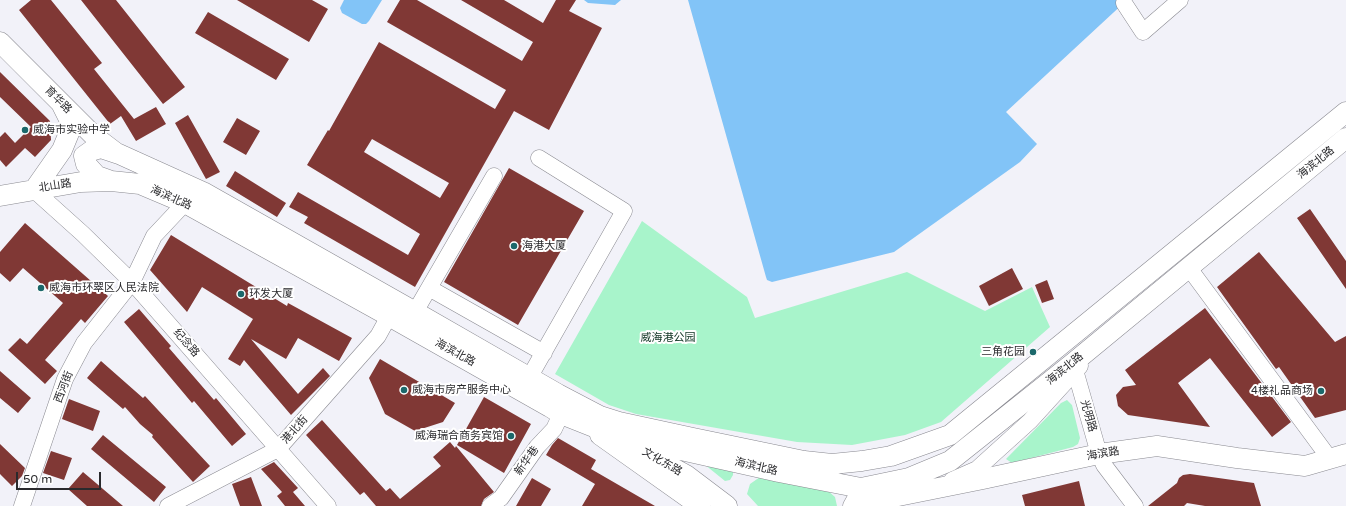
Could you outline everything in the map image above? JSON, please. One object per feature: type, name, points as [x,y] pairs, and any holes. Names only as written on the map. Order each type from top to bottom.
[{"type":"main road","name":"育华路","points":[[0,42],[94,136],[119,154]]},
{"type":"main road","points":[[34,190],[62,150],[69,133],[70,121],[60,102]]},
{"type":"main road","name":"海滨北路","points":[[111,181],[140,184],[186,203],[550,407],[563,406],[619,422],[693,438],[804,461],[832,464],[891,456],[950,435],[1346,112]]},
{"type":"main road","name":"海滨北路","points":[[119,154],[203,192],[529,378],[580,422],[614,435],[779,472],[862,497],[950,461],[1074,367],[1132,314],[1346,138]]},
{"type":"main road","points":[[111,181],[97,176],[86,164],[84,156],[91,151],[101,148],[119,154]]},
{"type":"main road","points":[[0,195],[22,183],[55,160]]},
{"type":"main road","name":"北山路","points":[[0,195],[81,182],[111,181]]},
{"type":"main road","name":"文化东路","points":[[600,416],[614,435],[686,475],[727,506]]},
{"type":"main road","points":[[580,422],[700,506]]},
{"type":"main road","points":[[862,497],[872,477],[886,468],[910,458],[950,435]]},
{"type":"main road","name":"海滨路","points":[[862,497],[868,502],[1099,454],[1157,446],[1305,466],[1338,457]]},
{"type":"street","points":[[1124,3],[1143,32],[1180,0]]},
{"type":"street","points":[[529,378],[624,212],[539,158]]},
{"type":"street","points":[[415,312],[494,176]]},
{"type":"street","name":"纪念路","points":[[34,190],[78,229],[132,282],[328,506]]},
{"type":"street","name":"西河街","points":[[22,506],[65,379],[84,343],[132,282],[154,236],[186,203]]},
{"type":"street","points":[[1189,268],[1338,457]]},
{"type":"street","points":[[429,288],[544,353]]},
{"type":"street","name":"港北街","points":[[168,506],[278,448],[378,336],[389,316]]},
{"type":"street","points":[[930,489],[977,469],[1030,421],[1074,367]]},
{"type":"street","name":"光明路","points":[[1074,367],[1099,454],[1104,466],[1135,506]]},
{"type":"street","name":"新华巷","points":[[490,506],[501,498],[537,446],[554,429],[563,406]]},
{"type":"street","points":[[851,506],[862,497]]},
{"type":"green space","name":"威海港公园","points":[[642,221],[747,297],[755,318],[907,272],[985,311],[1032,287],[1050,327],[941,422],[905,435],[852,445],[797,442],[636,414],[609,405],[555,374]]},
{"type":"green space","points":[[1067,400],[1072,405],[1080,438],[1078,444],[1073,447],[1012,463],[1006,459],[1061,403]]},
{"type":"green space","points":[[699,460],[733,471],[733,475],[730,480],[725,481]]},
{"type":"green space","points":[[760,477],[827,490],[835,497],[837,506],[758,506],[747,494],[750,484]]},
{"type":"water","points":[[344,0],[382,0],[369,21],[366,24],[362,24],[342,13],[340,8]]},
{"type":"water","points":[[584,0],[621,0],[615,5],[588,3]]},
{"type":"water","points":[[688,0],[1127,0],[1006,112],[1037,144],[1020,162],[894,252],[772,282],[767,280],[766,277]]},
{"type":"building","points":[[31,0],[51,0],[102,63],[94,69],[134,119],[156,107],[166,124],[136,141],[121,116],[110,124],[19,10]]},
{"type":"building","points":[[81,0],[116,0],[185,87],[163,104]]},
{"type":"building","points":[[237,0],[312,0],[328,9],[309,42]]},
{"type":"building","points":[[400,0],[417,0],[522,61],[533,42],[461,0],[504,0],[543,23],[556,0],[576,0],[569,11],[602,28],[549,130],[514,111],[415,287],[304,223],[308,217],[289,207],[298,192],[408,255],[420,234],[307,165],[328,130],[329,131],[379,42],[495,109],[506,90],[387,22]],"holes":[[[372,139],[449,183],[440,198],[364,152]]]},
{"type":"building","points":[[208,12],[289,59],[276,80],[195,33]]},
{"type":"building","name":"威海市实验中学","points":[[0,72],[50,121],[51,140],[35,157],[25,148],[6,167],[0,160],[0,137],[5,132],[15,143],[31,127],[0,97]]},
{"type":"building","points":[[188,115],[220,172],[206,179],[175,123]]},
{"type":"building","points":[[237,118],[260,131],[246,155],[223,142]]},
{"type":"building","name":"海港大厦","points":[[509,168],[584,211],[518,325],[444,282]]},
{"type":"building","points":[[235,171],[286,203],[277,217],[226,186]]},
{"type":"building","points":[[1310,209],[1346,261],[1346,289],[1297,218]]},
{"type":"building","points":[[25,223],[108,296],[85,323],[81,319],[45,360],[57,371],[45,384],[8,350],[20,338],[27,344],[63,303],[23,268],[10,282],[0,273],[0,252]]},
{"type":"building","points":[[171,235],[287,306],[288,303],[352,338],[339,361],[298,338],[286,359],[251,339],[298,394],[323,368],[330,376],[291,415],[244,360],[240,366],[228,359],[253,319],[202,287],[187,312],[150,270]]},
{"type":"building","points":[[1259,252],[1335,342],[1346,336],[1346,410],[1315,418],[1279,367],[1276,369],[1217,287]]},
{"type":"building","points":[[1012,268],[1023,289],[989,306],[979,286]]},
{"type":"building","points":[[1047,280],[1054,299],[1042,303],[1035,285]]},
{"type":"building","points":[[1205,308],[1291,422],[1272,437],[1210,358],[1178,383],[1210,427],[1128,415],[1118,406],[1116,395],[1123,387],[1136,385],[1125,370]]},
{"type":"building","points":[[139,309],[171,346],[169,348],[214,400],[216,398],[246,434],[232,446],[194,401],[192,403],[124,322]]},
{"type":"building","name":"威海市房产服务中心","points":[[380,359],[455,403],[443,422],[415,431],[385,414],[369,378]]},
{"type":"building","points":[[101,361],[143,398],[145,396],[210,466],[193,482],[152,437],[153,435],[140,424],[125,407],[123,409],[87,378]]},
{"type":"building","points":[[0,371],[31,398],[18,413],[0,398]]},
{"type":"building","name":"威海瑞合商务宾馆","points":[[484,397],[531,424],[504,473],[457,445]]},
{"type":"building","points":[[69,399],[100,411],[93,431],[62,419]]},
{"type":"building","points":[[322,420],[386,491],[390,488],[400,499],[441,466],[433,457],[450,442],[455,448],[456,446],[494,492],[484,499],[481,506],[376,506],[364,492],[360,495],[306,435]]},
{"type":"building","points":[[103,435],[166,487],[154,502],[91,449]]},
{"type":"building","points":[[558,438],[596,460],[591,469],[655,506],[582,506],[595,484],[546,455]]},
{"type":"building","points":[[0,444],[25,468],[22,476],[12,486],[0,474]]},
{"type":"building","points":[[51,451],[72,458],[64,480],[43,473]]},
{"type":"building","points":[[274,462],[298,488],[293,492],[305,506],[285,506],[277,496],[282,492],[261,469]]},
{"type":"building","points":[[83,472],[123,506],[87,506],[68,489]]},
{"type":"building","points":[[1190,474],[1254,483],[1261,506],[1205,506],[1187,503],[1184,506],[1148,506],[1177,483],[1179,478],[1183,475]]},
{"type":"building","points":[[251,477],[262,506],[240,506],[232,484]]},
{"type":"building","points":[[532,478],[551,489],[541,506],[516,506]]},
{"type":"building","points":[[1079,481],[1085,506],[1025,506],[1022,495]]},
{"type":"place","name":"威海市实验中学","points":[[25,130]]},
{"type":"place","name":"海港大厦","points":[[514,246]]},
{"type":"place","name":"威海市环翠区人民法院","points":[[41,288]]},
{"type":"place","name":"环发大厦","points":[[241,294]]},
{"type":"place","name":"三角花园","points":[[1033,352]]},
{"type":"place","name":"威海市房产服务中心","points":[[404,390]]},
{"type":"place","name":"4楼礼品商场","points":[[1321,391]]},
{"type":"place","name":"威海瑞合商务宾馆","points":[[511,436]]}]
